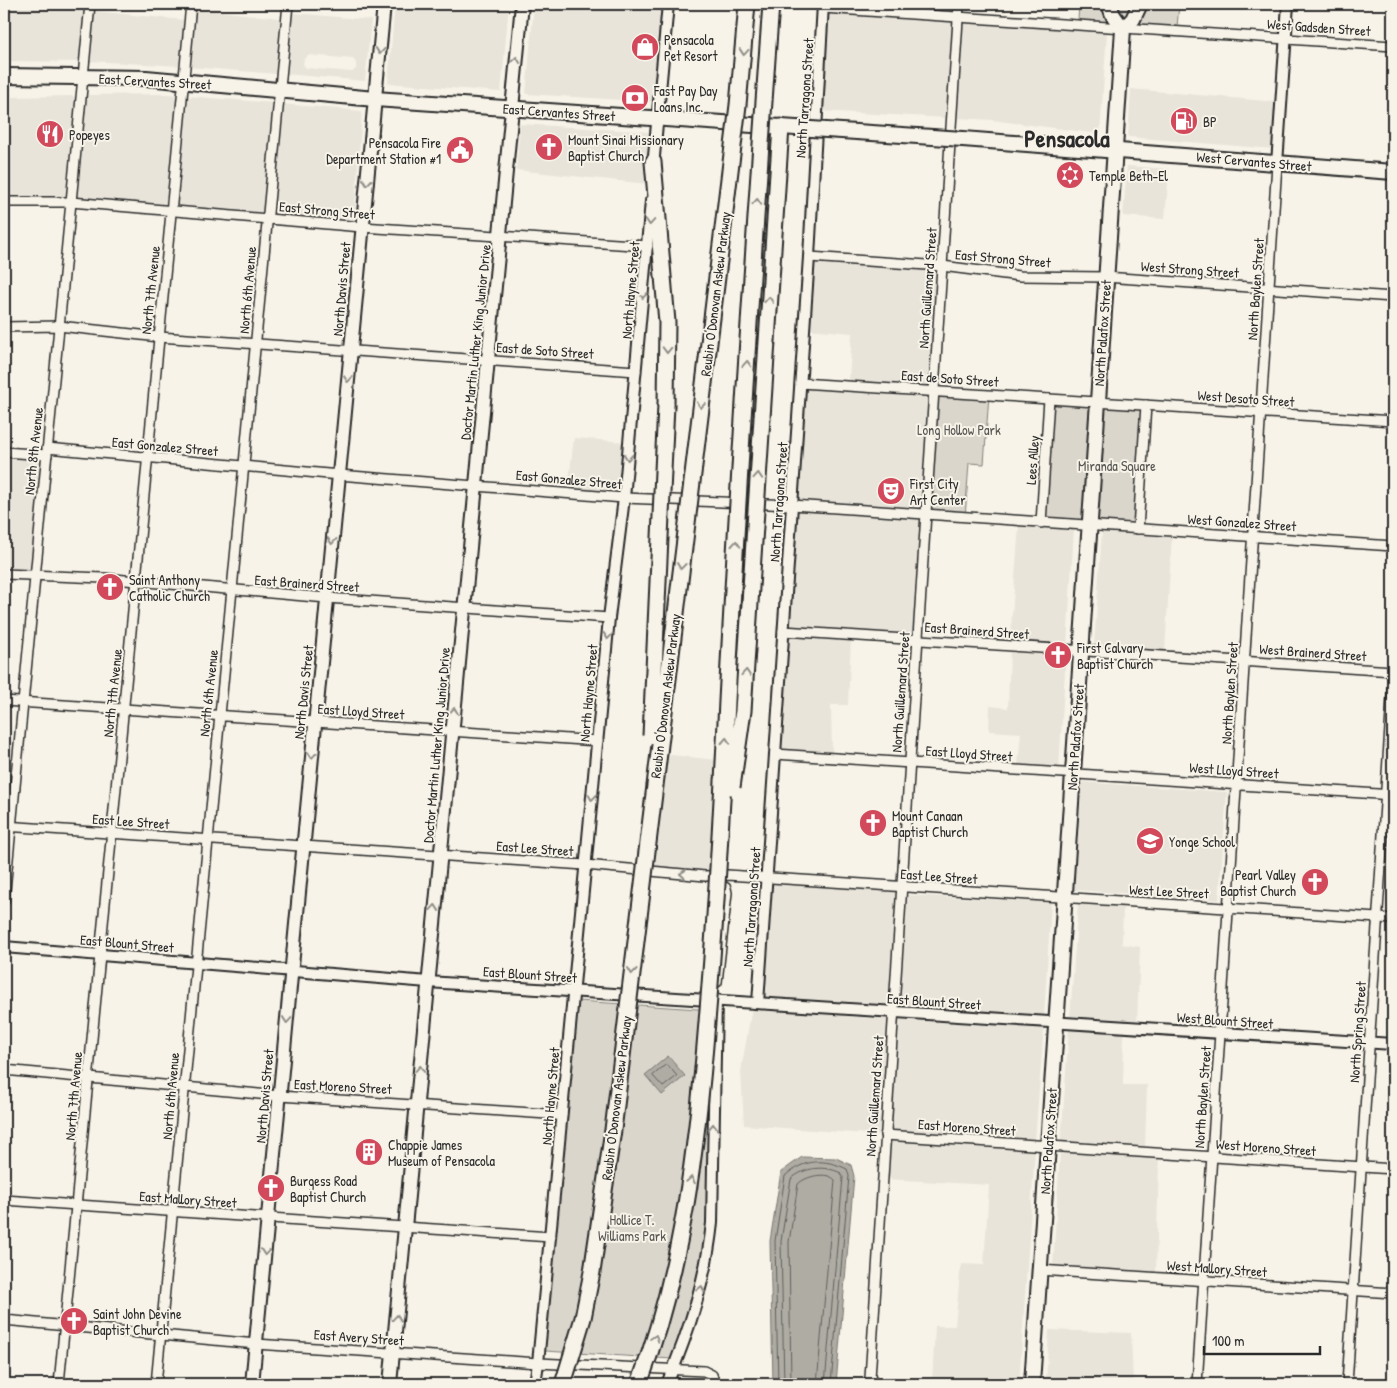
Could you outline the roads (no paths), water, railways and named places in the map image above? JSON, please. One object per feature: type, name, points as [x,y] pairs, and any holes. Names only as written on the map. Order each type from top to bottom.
[{"type":"highway","name":"Reubin O'Donovan Askew Parkway","points":[[563,1384],[582,1318],[592,1272],[613,1130],[736,124],[747,4]]},
{"type":"highway","points":[[639,1384],[666,1304],[683,1233],[698,1136],[712,877],[771,4]]},
{"type":"highway","points":[[712,877],[743,711],[781,127]]},
{"type":"highway","points":[[636,934],[638,863],[655,676],[666,406],[667,322],[653,162]]},
{"type":"main road","name":"North Davis Street","points":[[252,1384],[384,4]]},
{"type":"main road","name":"Doctor Martin Luther King Junior Drive","points":[[390,1384],[522,4]]},
{"type":"main road","points":[[1109,4],[1122,30],[1133,19],[1140,4]]},
{"type":"main road","name":"North Palafox Street","points":[[1032,1384],[1122,30]]},
{"type":"main road","name":"East Cervantes Street","points":[[4,76],[146,78],[375,99],[1114,149]]},
{"type":"main road","name":"West Cervantes Street","points":[[1114,149],[1277,164],[1393,172]]},
{"type":"street","name":"North 8th Avenue","points":[[4,901],[7,826],[23,702],[90,4]]},
{"type":"street","name":"North 7th Avenue","points":[[60,1384],[191,4]]},
{"type":"street","name":"North 6th Avenue","points":[[156,1384],[288,4]]},
{"type":"street","name":"North Hayne Street","points":[[535,1384],[551,1238],[609,618],[624,498],[648,246],[653,162],[668,4]]},
{"type":"street","name":"North Guillemard Street","points":[[873,1383],[885,1136],[959,4]]},
{"type":"street","name":"North Baylen Street","points":[[1197,1384],[1288,4]]},
{"type":"street","name":"West Gadsden Street","points":[[823,6],[1122,30],[1393,46]]},
{"type":"street","name":"North Tarragona Street","points":[[758,1003],[809,257],[823,6]]},
{"type":"street","name":"East Strong Street","points":[[4,202],[71,202],[362,228],[648,246]]},
{"type":"street","name":"East Strong Street","points":[[809,257],[942,266],[1020,276],[1105,277]]},
{"type":"street","name":"West Strong Street","points":[[1105,277],[1393,296]]},
{"type":"street","name":"East de Soto Street","points":[[4,327],[59,326],[160,338],[636,371]]},
{"type":"street","name":"East de Soto Street","points":[[800,383],[1097,402]]},
{"type":"street","name":"Lees Alley","points":[[1041,523],[1049,398]]},
{"type":"street","name":"West Desoto Street","points":[[1097,402],[1393,421]]},
{"type":"street","points":[[1138,529],[1146,405]]},
{"type":"street","name":"East Gonzalez Street","points":[[4,452],[47,451],[624,498],[792,504],[1089,526]]},
{"type":"street","name":"West Gonzalez Street","points":[[1089,526],[1393,546]]},
{"type":"street","name":"East Brainerd Street","points":[[4,574],[35,574],[137,581],[232,591],[609,618]]},
{"type":"street","name":"East Brainerd Street","points":[[783,631],[1080,651]]},
{"type":"street","name":"West Brainerd Street","points":[[1080,651],[1393,671]]},
{"type":"street","name":"North Spring Street","points":[[1348,1384],[1378,918],[1389,795],[1393,682]]},
{"type":"street","name":"East Lloyd Street","points":[[4,701],[598,741]]},
{"type":"street","name":"East Lloyd Street","points":[[775,754],[1072,774]]},
{"type":"street","name":"West Lloyd Street","points":[[1072,774],[1389,795]]},
{"type":"street","name":"East Lee Street","points":[[7,826],[585,865],[712,877],[766,878],[1064,898]]},
{"type":"street","points":[[667,1384],[698,1302],[709,1249],[712,1223],[716,1000],[727,893],[722,884],[712,877]]},
{"type":"street","name":"West Lee Street","points":[[1064,898],[1393,919]]},
{"type":"street","name":"East Blount Street","points":[[4,947],[428,982],[1055,1023]]},
{"type":"street","name":"West Blount Street","points":[[1055,1023],[1393,1044]]},
{"type":"street","name":"East Moreno Street","points":[[4,1070],[280,1096],[562,1114]]},
{"type":"street","name":"East Moreno Street","points":[[885,1136],[1047,1146]]},
{"type":"street","name":"West Moreno Street","points":[[1047,1146],[1393,1169]]},
{"type":"street","name":"East Mallory Street","points":[[4,1200],[551,1238]]},
{"type":"street","name":"West Mallory Street","points":[[1039,1270],[1393,1293]]},
{"type":"street","name":"East Avery Street","points":[[4,1320],[256,1344],[538,1363],[704,1371],[713,1380]]},
{"type":"water","points":[[668,1056],[685,1076],[662,1095],[645,1075]]},
{"type":"water","points":[[802,1157],[836,1158],[851,1165],[854,1176],[836,1384],[773,1384],[770,1241],[781,1172]]},
{"type":"place","name":"Pensacola Pet Resort","points":[[645,47]]},
{"type":"place","name":"Fast Pay Day Loans Inc.","points":[[635,98]]},
{"type":"place","name":"BP","points":[[1184,121]]},
{"type":"place","name":"Popeyes","points":[[50,134]]},
{"type":"place","name":"Mount Sinai Missionary Baptist Church","points":[[549,147]]},
{"type":"place","name":"Pensacola Fire Department Station #1","points":[[460,150]]},
{"type":"place","name":"Temple Beth-El","points":[[1070,175]]},
{"type":"place","name":"First City Art Center","points":[[891,491]]},
{"type":"place","name":"Saint Anthony Catholic Church","points":[[110,587]]},
{"type":"place","name":"First Calvary Baptist Church","points":[[1058,655]]},
{"type":"place","name":"Mount Canaan Baptist Church","points":[[873,823]]},
{"type":"place","name":"Yonge School","points":[[1150,841]]},
{"type":"place","name":"Pearl Valley Baptist Church","points":[[1315,882]]},
{"type":"place","name":"Chappie James Museum of Pensacola","points":[[369,1152]]},
{"type":"place","name":"Burgess Road Baptist Church","points":[[271,1188]]},
{"type":"place","name":"Saint John Devine Baptist Church","points":[[74,1321]]},
{"type":"district","name":"Pensacola","points":[[1067,138]]},
{"type":"park label","name":"Long Hollow Park","points":[[959,429]]},
{"type":"park label","name":"Miranda Square","points":[[1117,465]]},
{"type":"park label","name":"Hollice T. Williams Park","points":[[632,1228]]}]
